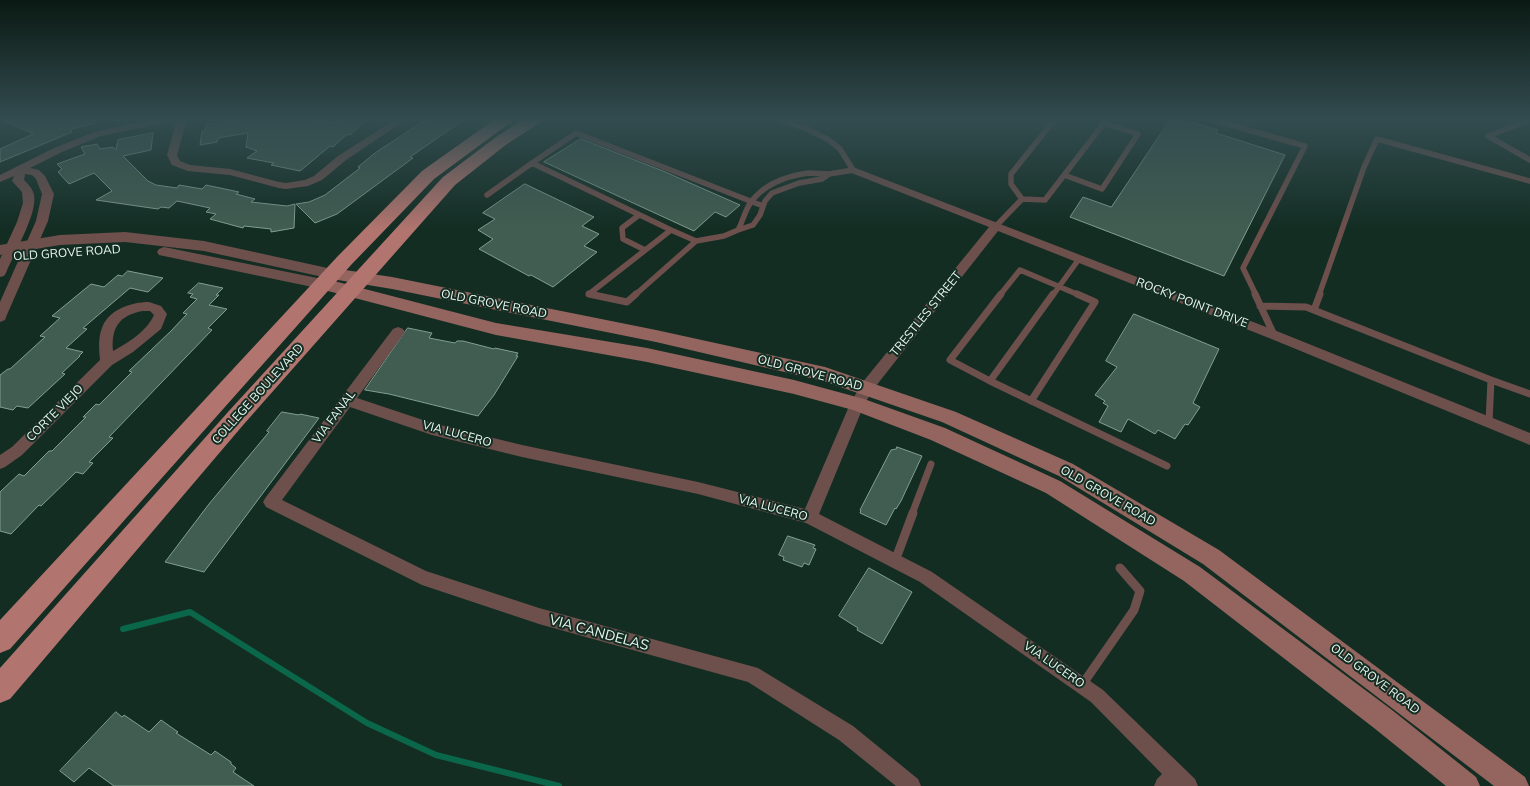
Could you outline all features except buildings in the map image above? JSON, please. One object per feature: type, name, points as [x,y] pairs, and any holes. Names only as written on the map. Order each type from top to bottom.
[{"type":"main road","points":[[0,640],[327,279],[428,175],[453,156]]},
{"type":"main road","name":"COLLEGE BOULEVARD","points":[[0,689],[236,418],[355,285],[449,181],[481,156]]},
{"type":"main road","name":"OLD GROVE ROAD","points":[[327,279],[355,285],[496,329],[647,355],[794,387],[862,396],[949,417],[1066,470],[1211,557],[1516,786]]},
{"type":"main road","name":"OLD GROVE ROAD","points":[[355,285],[392,283],[656,336],[825,374],[862,396],[938,434],[1060,491],[1192,574],[1383,719],[1467,786]]},
{"type":"street","points":[[0,179],[47,156]]},
{"type":"street","points":[[172,156],[176,164],[188,168],[230,172],[286,186],[308,183],[318,178],[346,156]]},
{"type":"street","points":[[0,317],[42,221],[48,194],[42,178],[35,172],[21,170]]},
{"type":"street","points":[[0,273],[4,254],[28,210],[29,196],[24,187],[18,181],[21,170]]},
{"type":"street","name":"ROCKY POINT DRIVE","points":[[853,170],[1274,335],[1530,439]]},
{"type":"street","name":"TRESTLES STREET","points":[[810,517],[862,396],[996,226]]},
{"type":"street","name":"OLD GROVE ROAD","points":[[4,254],[30,250],[115,247],[166,252],[327,279]]},
{"type":"street","name":"CORTE VIEJO","points":[[0,463],[17,451],[107,361],[128,349],[156,326],[161,314],[155,308],[142,305],[123,313],[110,324],[106,339],[107,361]]},
{"type":"street","name":"VIA FANAL","points":[[271,502],[398,332]]},
{"type":"street","name":"VIA LUCERO","points":[[347,400],[440,431],[522,451],[698,488],[810,517],[926,577],[1082,685],[1097,696],[1176,782]]},
{"type":"street","name":"VIA CANDELAS","points":[[271,502],[422,577],[539,616],[752,674],[846,733],[911,786]]},
{"type":"lane","points":[[487,195],[543,156]]},
{"type":"lane","points":[[634,156],[763,206]]},
{"type":"lane","points":[[738,230],[751,202],[762,190],[776,180],[820,172],[829,174],[853,170],[845,156]]},
{"type":"lane","points":[[1022,199],[1011,184],[1011,174],[1026,156]]},
{"type":"lane","points":[[996,226],[1022,199],[1045,200],[1079,156]]},
{"type":"lane","points":[[1064,175],[1102,189],[1124,156]]},
{"type":"lane","points":[[1274,335],[1243,268],[1300,156]]},
{"type":"lane","points":[[1314,310],[1369,156]]},
{"type":"lane","points":[[1438,156],[1530,181]]},
{"type":"lane","points":[[532,163],[696,241]]},
{"type":"lane","points":[[671,230],[589,294],[627,302],[696,241],[724,236],[753,225],[760,215],[764,201],[772,193],[784,187],[822,179],[829,174]]},
{"type":"lane","points":[[639,215],[622,228],[623,239],[645,250]]},
{"type":"lane","points":[[990,381],[1079,259]]},
{"type":"lane","points":[[1031,401],[1095,302],[1020,270],[950,360],[990,381],[1031,401],[1167,466]]},
{"type":"lane","points":[[1260,306],[1306,307],[1530,394]]},
{"type":"lane","points":[[1489,422],[1491,380]]},
{"type":"lane","points":[[895,561],[931,464]]},
{"type":"lane","points":[[1082,685],[1134,610],[1140,592],[1120,568]]},
{"type":"waterway","points":[[123,629],[190,612],[367,723],[436,755],[559,786]]}]
